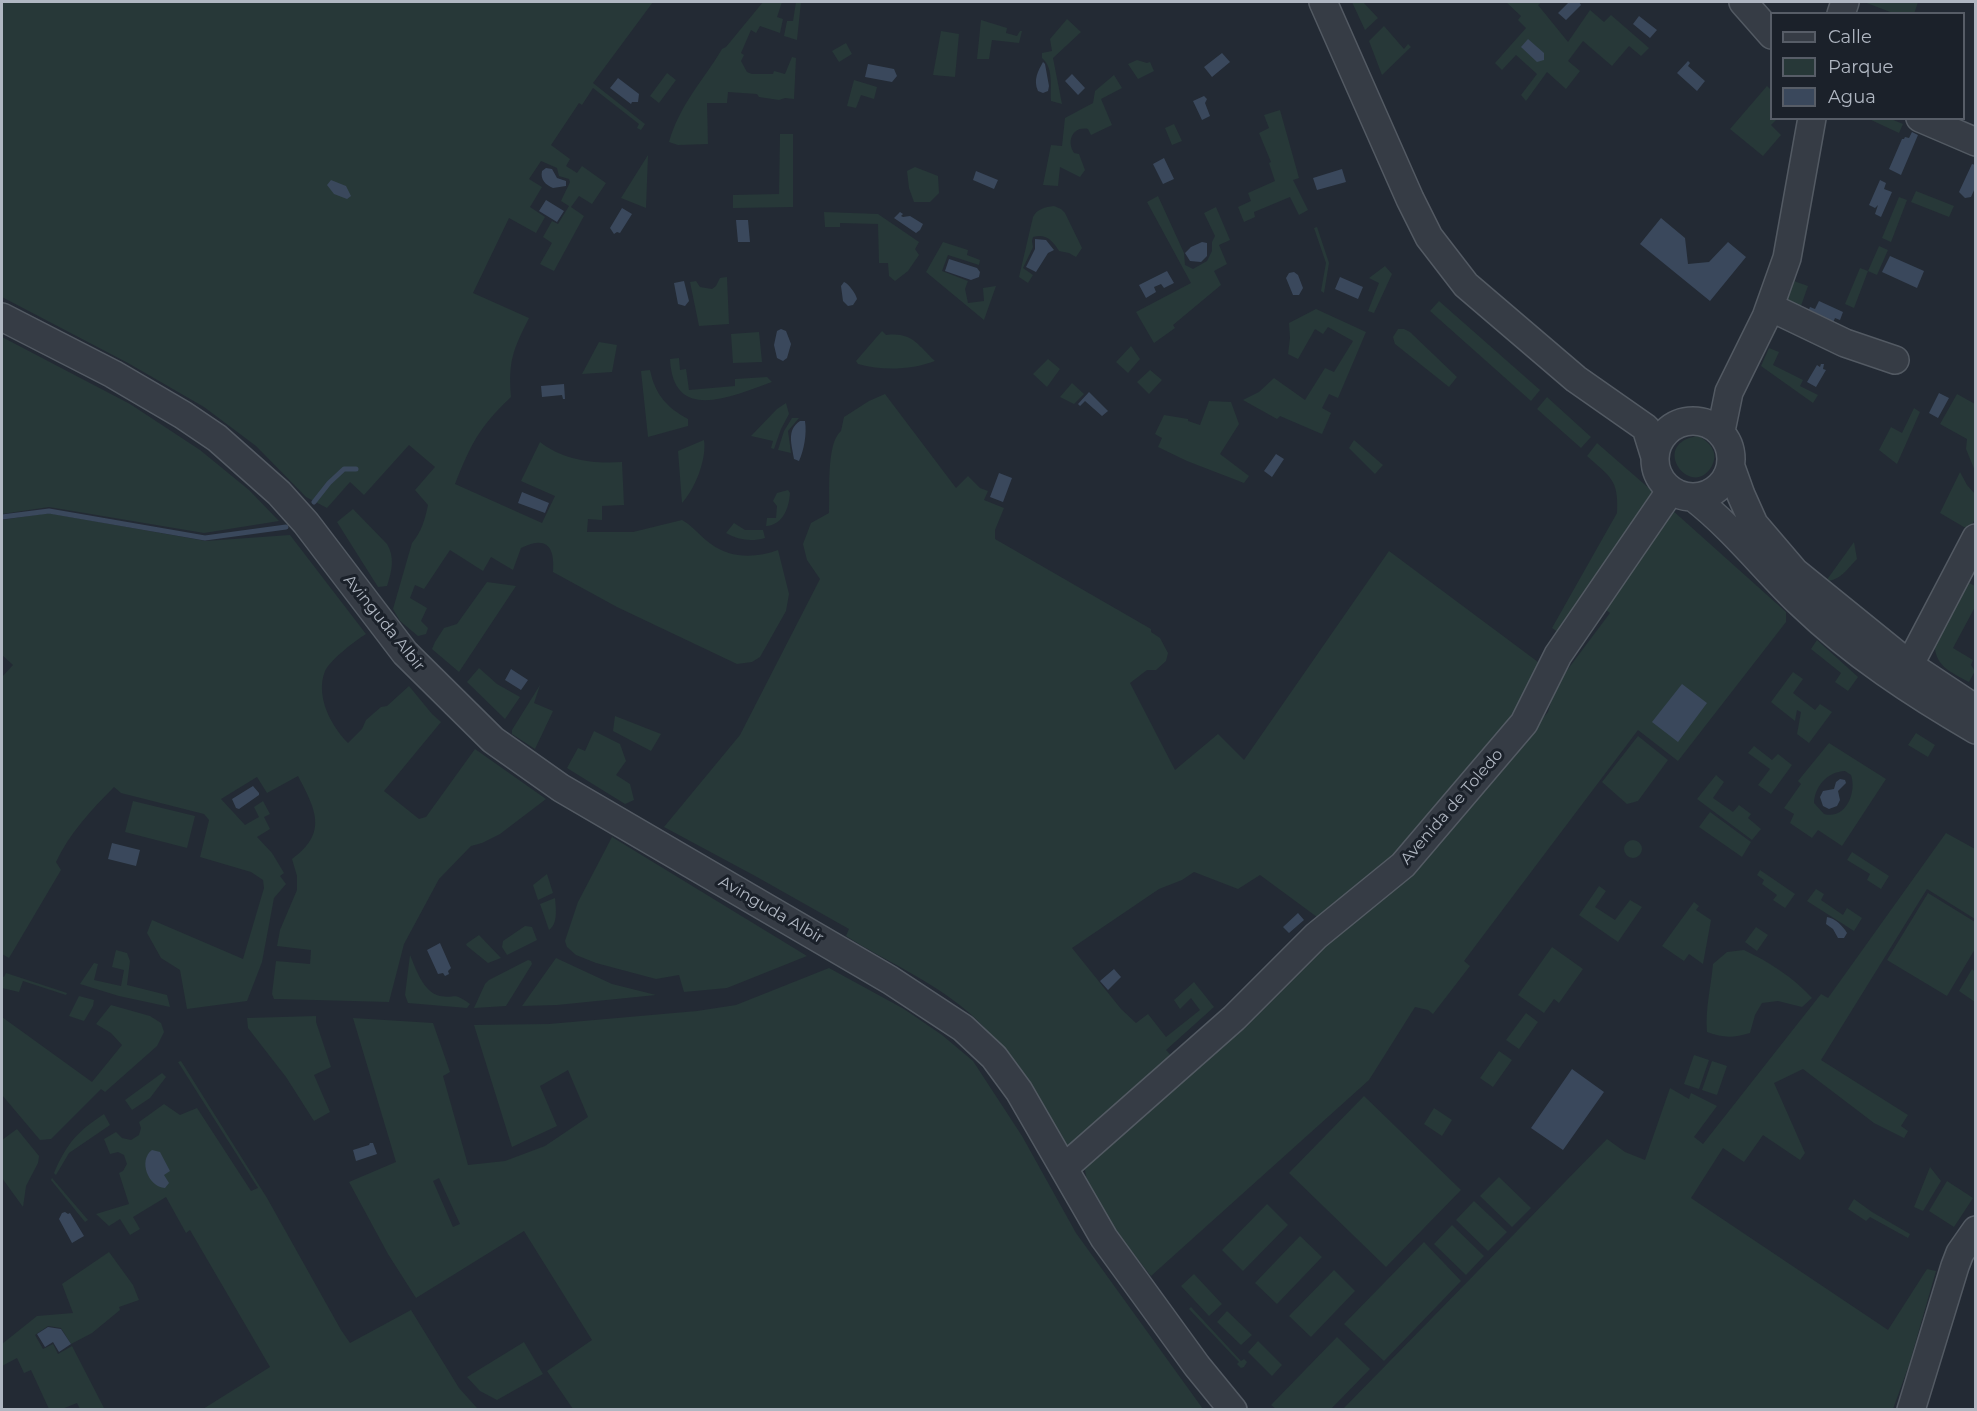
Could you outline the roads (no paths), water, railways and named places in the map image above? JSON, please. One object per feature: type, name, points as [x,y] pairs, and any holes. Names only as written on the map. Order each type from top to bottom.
[{"type":"street","points":[[1323,2],[1429,237],[1466,285],[1576,379],[1646,428],[1655,457],[1656,470],[1662,481],[1716,515],[1802,605],[1876,667],[1905,674],[1976,709]]},
{"type":"street","points":[[1743,2],[1770,33]]},
{"type":"street","points":[[1721,431],[1729,392],[1770,307],[1786,258],[1812,120]]},
{"type":"street","points":[[1925,120],[1976,142]]},
{"type":"street","points":[[1770,307],[1845,344],[1895,360]]},
{"type":"street","name":"Avinguda Albir","points":[[2,317],[113,374],[217,438],[279,493],[306,523],[405,653],[493,740],[561,788],[890,980],[963,1028],[994,1057],[1019,1090],[1104,1238],[1197,1366],[1233,1410]]},
{"type":"street","points":[[1655,457],[1660,440],[1729,392]]},
{"type":"street","points":[[1646,428],[1684,423],[1710,424],[1721,431],[1730,448],[1731,467],[1740,495],[1754,524],[1795,572],[1905,674],[1976,730]]},
{"type":"street","points":[[1683,494],[1707,495],[1718,489],[1726,479],[1731,467]]},
{"type":"street","name":"Avenida de Toledo","points":[[1064,1168],[1234,1018],[1316,936],[1403,865],[1524,723],[1558,656],[1683,494]]},
{"type":"street","points":[[1905,674],[1976,538]]},
{"type":"street","points":[[1911,1410],[1955,1266],[1960,1253],[1976,1230]]},
{"type":"water","points":[[1569,2],[1579,2],[1581,5],[1566,20],[1558,13]]},
{"type":"water","points":[[1639,16],[1657,30],[1650,38],[1633,24]]},
{"type":"water","points":[[1528,39],[1544,53],[1544,60],[1537,62],[1521,47]]},
{"type":"water","points":[[1222,53],[1230,62],[1212,77],[1204,67]]},
{"type":"water","points":[[1688,61],[1690,63],[1688,66],[1705,81],[1697,91],[1677,73]]},
{"type":"water","points":[[1043,62],[1049,86],[1048,91],[1043,93],[1038,91],[1036,79]]},
{"type":"water","points":[[868,64],[894,69],[897,76],[892,82],[865,77]]},
{"type":"water","points":[[1072,74],[1085,88],[1078,95],[1065,81]]},
{"type":"water","points":[[618,78],[639,94],[638,102],[631,104],[610,88]]},
{"type":"water","points":[[1204,96],[1207,99],[1205,103],[1210,116],[1202,120],[1193,101]]},
{"type":"water","points":[[1912,132],[1918,135],[1901,175],[1889,169],[1902,139],[1909,138]]},
{"type":"water","points":[[1164,158],[1174,179],[1163,184],[1153,164]]},
{"type":"water","points":[[1972,164],[1975,165],[1975,188],[1971,197],[1965,198],[1959,192]]},
{"type":"water","points":[[546,168],[552,169],[557,178],[566,181],[566,186],[553,188],[546,184],[542,171]]},
{"type":"water","points":[[1342,169],[1346,182],[1317,190],[1313,178]]},
{"type":"water","points":[[976,171],[998,180],[994,189],[973,180]]},
{"type":"water","points":[[331,180],[346,186],[351,196],[347,199],[334,194],[327,185]]},
{"type":"water","points":[[1880,180],[1886,183],[1884,189],[1892,192],[1881,217],[1875,214],[1878,205],[1875,208],[1869,205]]},
{"type":"water","points":[[546,200],[564,211],[557,222],[539,211]]},
{"type":"water","points":[[622,208],[632,214],[620,233],[614,234],[610,228]]},
{"type":"water","points":[[900,212],[903,214],[901,216],[910,216],[923,224],[920,230],[916,233],[894,218]]},
{"type":"water","points":[[1661,218],[1685,238],[1688,264],[1709,262],[1728,242],[1746,257],[1710,301],[1640,244]]},
{"type":"water","points":[[736,220],[748,220],[750,242],[738,242]]},
{"type":"water","points":[[1035,239],[1046,240],[1054,250],[1048,253],[1036,272],[1026,267],[1035,249]]},
{"type":"water","points":[[1202,242],[1207,243],[1207,256],[1201,262],[1190,261],[1185,253]]},
{"type":"water","points":[[1890,256],[1924,271],[1917,288],[1882,272]]},
{"type":"water","points":[[949,259],[977,268],[980,272],[979,277],[971,280],[945,271]]},
{"type":"water","points":[[1167,271],[1174,283],[1164,288],[1161,284],[1154,287],[1156,292],[1146,298],[1139,285]]},
{"type":"water","points":[[1294,272],[1298,275],[1303,288],[1299,295],[1293,295],[1286,278],[1289,273]]},
{"type":"water","points":[[1340,277],[1363,287],[1358,299],[1335,289]]},
{"type":"water","points":[[684,281],[689,301],[685,306],[678,304],[674,283]]},
{"type":"water","points":[[844,282],[854,292],[857,299],[853,305],[848,306],[843,301],[841,286]]},
{"type":"water","points":[[1819,301],[1843,312],[1840,320],[1835,318],[1832,325],[1807,314],[1810,307],[1815,309]]},
{"type":"water","points":[[781,329],[786,331],[791,344],[787,358],[783,361],[777,358],[774,345],[777,331]]},
{"type":"water","points":[[1824,364],[1823,369],[1826,370],[1816,387],[1807,382],[1817,365],[1820,367]]},
{"type":"water","points":[[564,384],[565,399],[562,395],[542,397],[541,386]]},
{"type":"water","points":[[1089,392],[1108,411],[1102,416],[1085,401],[1080,406],[1078,404]]},
{"type":"water","points":[[1939,393],[1949,398],[1938,418],[1929,413]]},
{"type":"water","points":[[800,421],[805,421],[806,431],[799,461],[794,459],[791,433]]},
{"type":"water","points":[[1276,454],[1284,459],[1272,477],[1264,471]]},
{"type":"water","points":[[999,473],[1012,478],[1003,502],[990,497]]},
{"type":"water","points":[[522,492],[549,503],[545,513],[518,503]]},
{"type":"water","points":[[511,669],[528,680],[521,690],[505,680]]},
{"type":"water","points":[[1682,684],[1707,703],[1678,742],[1652,722]]},
{"type":"water","points":[[1840,779],[1845,780],[1846,783],[1838,791],[1840,800],[1837,806],[1829,809],[1823,806],[1820,797],[1823,791],[1834,789],[1836,782]]},
{"type":"water","points":[[253,786],[259,795],[239,809],[236,808],[232,799]]},
{"type":"water","points":[[112,843],[140,850],[136,866],[108,859]]},
{"type":"water","points":[[1298,913],[1304,920],[1289,933],[1283,927]]},
{"type":"water","points":[[1827,917],[1836,921],[1843,928],[1847,933],[1844,938],[1838,938],[1833,929],[1826,924]]},
{"type":"water","points":[[440,943],[451,968],[448,971],[449,974],[445,976],[443,973],[438,974],[427,950]]},
{"type":"water","points":[[1114,969],[1121,977],[1108,990],[1100,981]]},
{"type":"water","points":[[1572,1069],[1604,1092],[1563,1150],[1531,1128]]},
{"type":"water","points":[[373,1143],[377,1154],[356,1161],[353,1150]]},
{"type":"water","points":[[152,1150],[160,1152],[170,1171],[164,1175],[169,1183],[165,1188],[154,1183],[147,1172],[146,1160]]},
{"type":"water","points":[[65,1212],[70,1213],[84,1236],[72,1243],[59,1219]]},
{"type":"water","points":[[48,1327],[61,1329],[71,1344],[59,1352],[53,1342],[45,1347],[37,1334]]},
{"type":"waterway","points":[[314,502],[344,469],[356,469]]},
{"type":"waterway","points":[[2,517],[49,511],[205,538],[286,527]]}]
